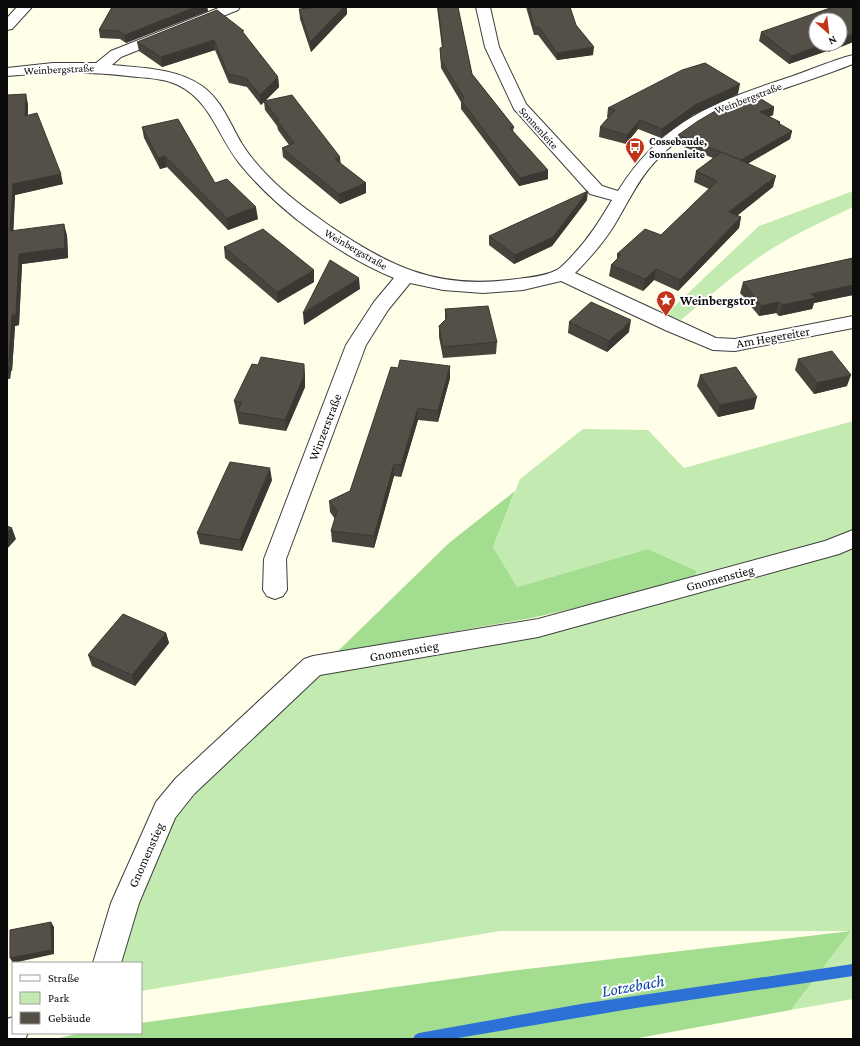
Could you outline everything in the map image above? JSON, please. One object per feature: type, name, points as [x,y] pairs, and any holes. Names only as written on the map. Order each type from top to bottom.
[{"type":"street","points":[[7,26],[25,7]]},
{"type":"street","points":[[100,67],[116,54],[233,7]]},
{"type":"street","name":"Sonnenleite","points":[[483,7],[492,47],[519,106],[596,190],[622,197]]},
{"type":"street","name":"Weinbergstraße","points":[[7,72],[68,66],[100,67],[168,76],[186,82],[212,103],[232,142],[251,167],[274,192],[303,216],[336,239],[375,262],[406,276],[453,286],[495,288],[532,282],[564,274],[593,244],[642,166],[658,147],[703,117],[742,98],[853,59]]},
{"type":"street","name":"Am Hegereiter","points":[[564,274],[713,344],[735,345],[853,322]]},
{"type":"street","name":"Winzerstraße","points":[[274,590],[276,559],[356,345],[382,306],[406,276]]},
{"type":"street","name":"Gnomenstieg","points":[[106,962],[125,903],[165,810],[185,786],[313,666],[538,628],[831,548],[853,538]]},
{"type":"green space","points":[[853,191],[853,207],[775,246],[733,277],[681,320],[666,314],[759,226]]},
{"type":"green space","points":[[853,421],[853,999],[791,1010],[851,931],[500,931],[142,991],[142,962],[115,962],[167,793],[313,666],[538,628],[686,587],[697,571],[648,549],[517,587],[493,547],[520,479],[583,429],[648,430],[684,468]]},
{"type":"green space","points":[[515,491],[493,547],[517,587],[648,549],[697,571],[691,581],[532,618],[337,652],[449,543]]},
{"type":"green space","points":[[851,931],[791,1010],[633,1039],[55,1039],[76,1034],[142,1034],[142,1023],[502,972]]},
{"type":"building","points":[[112,7],[196,7],[125,35],[119,31],[99,30]]},
{"type":"building","points":[[344,7],[310,42],[299,9]]},
{"type":"building","points":[[438,7],[458,7],[472,74],[514,127],[510,128],[548,170],[520,178],[461,100],[464,98],[441,60],[440,48],[443,47]]},
{"type":"building","points":[[529,7],[570,7],[576,25],[594,47],[557,53],[539,27],[534,27]]},
{"type":"building","points":[[833,7],[853,7],[853,34],[848,36],[848,12],[819,12]]},
{"type":"building","points":[[217,10],[244,31],[242,31],[278,77],[260,95],[246,78],[228,74],[214,40],[161,57],[137,42]]},
{"type":"building","points":[[808,16],[808,50],[791,56],[761,32]]},
{"type":"building","points":[[705,63],[740,84],[695,105],[662,129],[640,120],[627,135],[600,127],[615,110],[608,108],[682,70]]},
{"type":"building","points":[[26,94],[25,116],[37,113],[61,174],[13,184],[10,231],[64,224],[65,248],[19,254],[16,315],[12,315],[9,360],[7,361],[7,95]]},
{"type":"building","points":[[753,94],[774,107],[760,112],[780,122],[778,123],[792,131],[741,160],[678,135],[722,107]]},
{"type":"building","points":[[292,95],[340,157],[335,159],[366,183],[339,194],[282,148],[294,143],[264,101]]},
{"type":"building","points":[[178,119],[215,183],[227,179],[256,207],[227,218],[165,156],[158,158],[142,127]]},
{"type":"building","points":[[722,152],[776,176],[729,212],[741,217],[680,280],[656,269],[645,279],[611,265],[621,255],[617,254],[645,229],[661,235],[717,181],[696,171]]},
{"type":"building","points":[[588,191],[553,237],[515,255],[489,236]]},
{"type":"building","points":[[263,229],[314,270],[277,292],[224,247]]},
{"type":"building","points":[[853,258],[853,285],[811,294],[815,298],[782,305],[779,302],[761,306],[743,282]]},
{"type":"building","points":[[330,260],[359,278],[303,313]]},
{"type":"building","points":[[591,302],[631,320],[609,341],[569,322]]},
{"type":"building","points":[[488,306],[497,342],[443,347],[439,326],[447,318],[445,309]]},
{"type":"building","points":[[832,351],[851,375],[817,383],[798,359]]},
{"type":"building","points":[[261,357],[304,364],[304,376],[285,420],[237,412],[242,402],[234,401],[252,364],[258,365]]},
{"type":"building","points":[[400,360],[450,366],[438,411],[418,408],[401,465],[394,464],[374,536],[331,531],[337,511],[329,501],[350,491],[391,367],[398,368]]},
{"type":"building","points":[[736,367],[757,397],[720,405],[700,375]]},
{"type":"building","points":[[230,462],[270,468],[240,540],[197,533]]},
{"type":"building","points":[[7,526],[12,528],[7,533]]},
{"type":"building","points":[[123,614],[166,633],[132,675],[88,655]]},
{"type":"building","points":[[51,922],[52,950],[10,958],[10,930]]},
{"type":"waterway","name":"Lotzebach","points":[[419,1039],[581,1010],[853,970]]},
{"type":"place","name":"Cossebaude, Sonnenleite","points":[[635,164]]},
{"type":"place","name":"Weinbergstor","points":[[666,317]]}]
